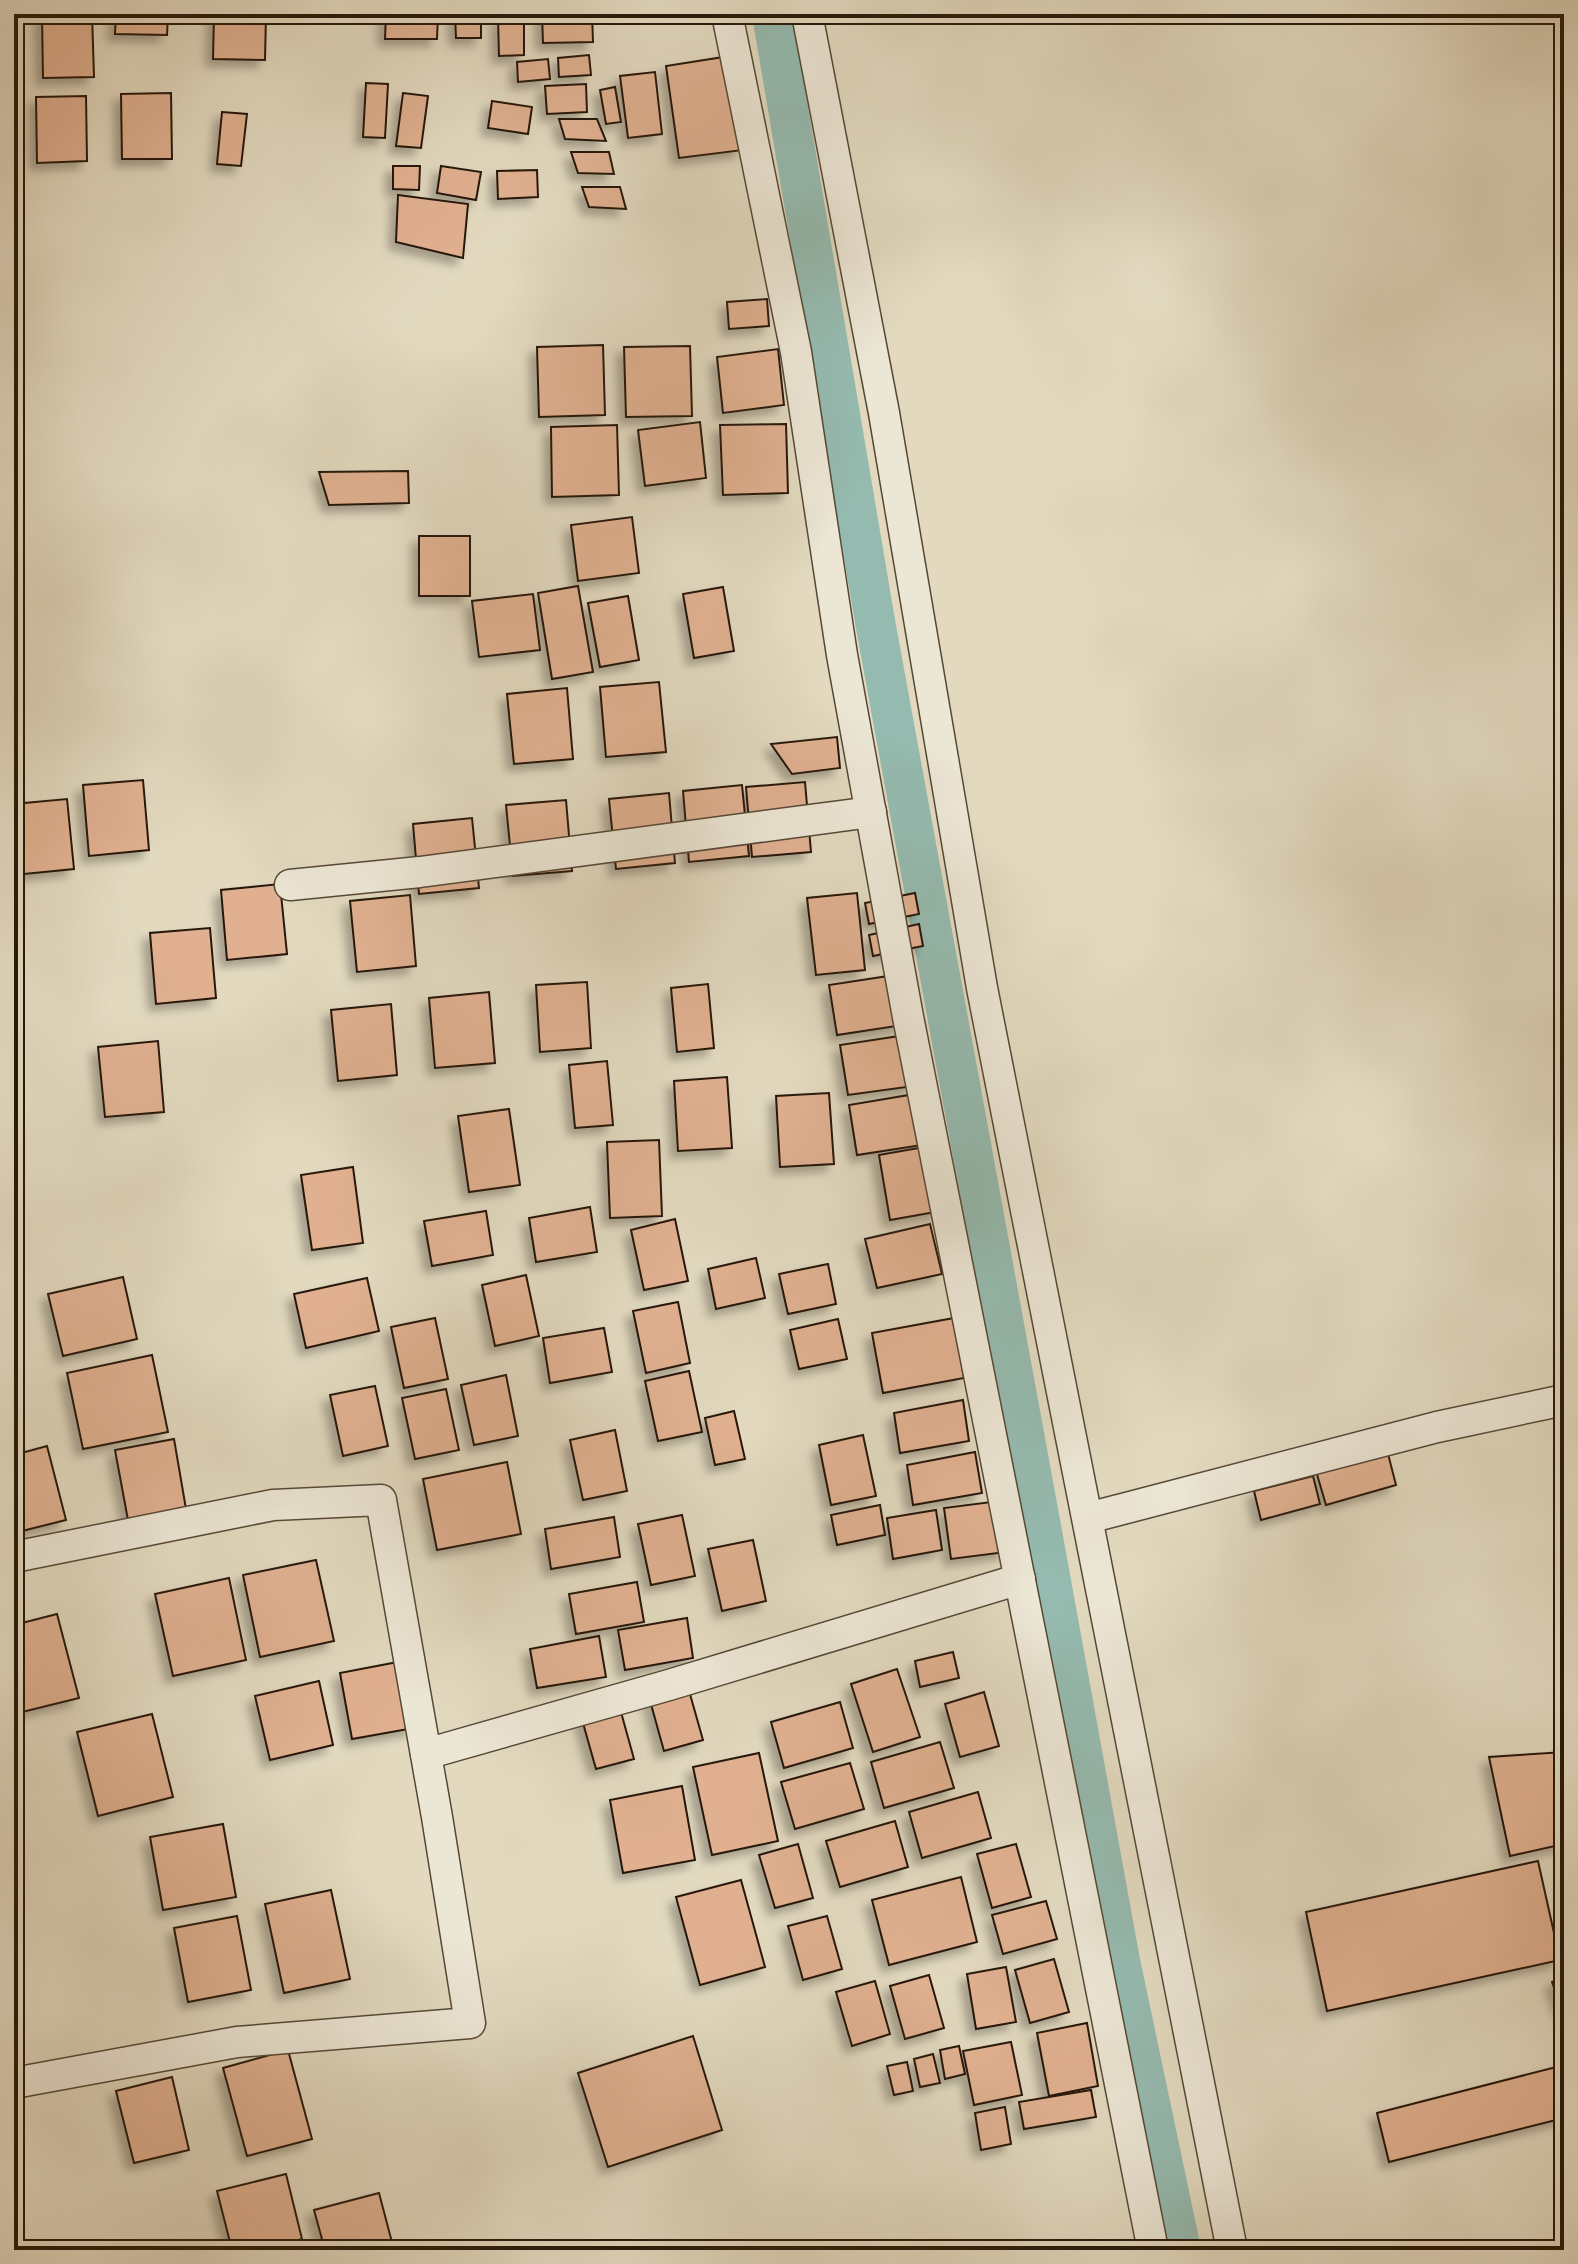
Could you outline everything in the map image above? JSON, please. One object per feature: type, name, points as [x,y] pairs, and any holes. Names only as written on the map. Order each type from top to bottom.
[{"type":"street","points":[[727,14],[796,352],[842,655],[908,1017],[1153,2250]]},
{"type":"street","points":[[807,14],[884,413],[982,988],[1232,2250]]},
{"type":"street","points":[[290,885],[420,872],[871,812]]},
{"type":"street","points":[[1088,1518],[1437,1427],[1564,1400]]},
{"type":"street","points":[[14,1557],[273,1505],[381,1500],[470,2023],[237,2042],[14,2083]]},
{"type":"street","points":[[426,1754],[669,1685],[1020,1579]]},
{"type":"building","points":[[42,14],[92,14],[94,77],[43,78]]},
{"type":"building","points":[[116,14],[168,14],[167,35],[115,34]]},
{"type":"building","points":[[214,14],[266,14],[265,60],[213,59]]},
{"type":"building","points":[[386,14],[438,14],[437,39],[385,39]]},
{"type":"building","points":[[455,14],[481,14],[481,38],[456,38]]},
{"type":"building","points":[[542,14],[592,14],[593,42],[543,43]]},
{"type":"building","points":[[524,17],[524,55],[499,56],[498,18]]},
{"type":"building","points":[[589,55],[591,75],[559,77],[558,58]]},
{"type":"building","points":[[730,56],[743,150],[679,158],[666,66]]},
{"type":"building","points":[[548,59],[550,79],[518,82],[517,62]]},
{"type":"building","points":[[655,72],[662,134],[628,138],[620,76]]},
{"type":"building","points":[[366,83],[388,84],[385,138],[363,137]]},
{"type":"building","points":[[586,84],[587,112],[547,114],[545,86]]},
{"type":"building","points":[[615,87],[621,122],[606,124],[600,90]]},
{"type":"building","points":[[171,93],[172,159],[122,159],[121,94]]},
{"type":"building","points":[[403,93],[428,96],[421,148],[396,146]]},
{"type":"building","points":[[86,96],[87,161],[37,163],[36,97]]},
{"type":"building","points":[[492,101],[532,107],[528,134],[488,128]]},
{"type":"building","points":[[222,112],[247,114],[241,166],[217,164]]},
{"type":"building","points":[[559,119],[597,119],[606,141],[565,139]]},
{"type":"building","points":[[571,152],[609,152],[614,174],[578,173]]},
{"type":"building","points":[[393,166],[420,166],[419,190],[393,189]]},
{"type":"building","points":[[441,166],[481,172],[476,200],[437,193]]},
{"type":"building","points":[[537,170],[538,197],[498,199],[497,171]]},
{"type":"building","points":[[582,187],[620,187],[626,209],[589,207]]},
{"type":"building","points":[[398,195],[468,204],[463,258],[396,242]]},
{"type":"building","points":[[767,299],[769,326],[729,329],[727,302]]},
{"type":"building","points":[[603,345],[605,415],[539,417],[537,347]]},
{"type":"building","points":[[690,346],[692,416],[626,417],[624,347]]},
{"type":"building","points":[[778,349],[784,405],[723,413],[717,357]]},
{"type":"building","points":[[700,422],[706,478],[645,486],[638,430]]},
{"type":"building","points":[[786,424],[788,493],[723,495],[720,425]]},
{"type":"building","points":[[617,425],[619,495],[552,497],[551,427]]},
{"type":"building","points":[[408,471],[409,503],[329,505],[319,472]]},
{"type":"building","points":[[632,517],[639,573],[578,581],[571,525]]},
{"type":"building","points":[[419,536],[470,536],[470,596],[419,596]]},
{"type":"building","points":[[578,586],[593,672],[552,679],[538,593]]},
{"type":"building","points":[[723,587],[734,651],[694,658],[683,594]]},
{"type":"building","points":[[533,594],[540,650],[479,657],[472,601]]},
{"type":"building","points":[[628,596],[639,660],[600,667],[588,603]]},
{"type":"building","points":[[659,682],[666,752],[606,757],[600,687]]},
{"type":"building","points":[[567,688],[573,759],[514,764],[507,694]]},
{"type":"building","points":[[837,737],[840,768],[792,774],[771,744]]},
{"type":"building","points":[[143,780],[149,850],[89,856],[83,785]]},
{"type":"building","points":[[805,782],[811,852],[752,857],[746,787]]},
{"type":"building","points":[[742,785],[749,856],[689,862],[683,791]]},
{"type":"building","points":[[669,793],[675,863],[616,869],[609,799]]},
{"type":"building","points":[[67,799],[74,869],[14,875],[14,804]]},
{"type":"building","points":[[566,800],[572,871],[513,876],[506,805]]},
{"type":"building","points":[[472,818],[479,888],[419,894],[413,824]]},
{"type":"building","points":[[280,884],[287,954],[227,960],[221,890]]},
{"type":"building","points":[[857,893],[865,970],[816,975],[807,898]]},
{"type":"building","points":[[915,893],[919,914],[869,924],[865,903]]},
{"type":"building","points":[[410,895],[416,966],[357,972],[350,901]]},
{"type":"building","points":[[919,924],[923,946],[873,956],[869,935]]},
{"type":"building","points":[[210,928],[216,998],[156,1004],[150,933]]},
{"type":"building","points":[[895,975],[903,1025],[837,1035],[829,985]]},
{"type":"building","points":[[587,982],[591,1048],[540,1052],[536,985]]},
{"type":"building","points":[[708,984],[714,1048],[677,1052],[671,988]]},
{"type":"building","points":[[489,992],[495,1063],[435,1068],[429,998]]},
{"type":"building","points":[[391,1004],[397,1075],[338,1081],[331,1010]]},
{"type":"building","points":[[906,1035],[914,1086],[848,1095],[840,1045]]},
{"type":"building","points":[[158,1041],[164,1112],[105,1117],[98,1047]]},
{"type":"building","points":[[607,1061],[613,1125],[575,1128],[569,1065]]},
{"type":"building","points":[[727,1077],[732,1148],[678,1151],[674,1081]]},
{"type":"building","points":[[829,1093],[834,1164],[780,1167],[776,1096]]},
{"type":"building","points":[[915,1094],[922,1145],[857,1155],[849,1105]]},
{"type":"building","points":[[509,1109],[520,1185],[469,1192],[458,1116]]},
{"type":"building","points":[[659,1140],[662,1216],[610,1218],[607,1142]]},
{"type":"building","points":[[930,1146],[941,1211],[890,1220],[879,1155]]},
{"type":"building","points":[[353,1167],[363,1243],[312,1250],[301,1175]]},
{"type":"building","points":[[590,1207],[597,1252],[536,1262],[529,1218]]},
{"type":"building","points":[[486,1211],[493,1255],[432,1266],[424,1221]]},
{"type":"building","points":[[675,1219],[688,1281],[644,1290],[631,1230]]},
{"type":"building","points":[[930,1224],[942,1274],[877,1288],[865,1239]]},
{"type":"building","points":[[756,1258],[765,1298],[716,1309],[708,1269]]},
{"type":"building","points":[[828,1264],[836,1304],[788,1314],[779,1274]]},
{"type":"building","points":[[526,1275],[539,1336],[495,1346],[482,1285]]},
{"type":"building","points":[[123,1277],[137,1339],[63,1356],[48,1294]]},
{"type":"building","points":[[367,1278],[379,1331],[306,1348],[294,1294]]},
{"type":"building","points":[[678,1302],[690,1363],[646,1373],[633,1311]]},
{"type":"building","points":[[435,1318],[448,1379],[404,1388],[391,1327]]},
{"type":"building","points":[[954,1318],[964,1378],[883,1393],[872,1333]]},
{"type":"building","points":[[838,1319],[847,1359],[799,1369],[790,1330]]},
{"type":"building","points":[[604,1328],[612,1372],[550,1383],[543,1338]]},
{"type":"building","points":[[152,1355],[168,1432],[83,1449],[67,1373]]},
{"type":"building","points":[[689,1371],[702,1432],[658,1441],[645,1381]]},
{"type":"building","points":[[506,1375],[518,1436],[474,1445],[461,1385]]},
{"type":"building","points":[[375,1386],[388,1446],[343,1456],[330,1395]]},
{"type":"building","points":[[446,1389],[459,1450],[415,1459],[402,1398]]},
{"type":"building","points":[[963,1400],[969,1441],[900,1453],[894,1413]]},
{"type":"building","points":[[734,1411],[745,1459],[715,1465],[705,1418]]},
{"type":"building","points":[[615,1430],[627,1491],[583,1500],[570,1440]]},
{"type":"building","points":[[863,1435],[876,1496],[831,1505],[819,1445]]},
{"type":"building","points":[[174,1439],[186,1509],[128,1520],[115,1450]]},
{"type":"building","points":[[47,1446],[66,1520],[14,1533],[14,1455]]},
{"type":"building","points":[[1387,1450],[1396,1485],[1326,1505],[1316,1471]]},
{"type":"building","points":[[975,1452],[982,1493],[913,1505],[907,1465]]},
{"type":"building","points":[[507,1462],[521,1534],[437,1550],[423,1479]]},
{"type":"building","points":[[1313,1476],[1320,1504],[1261,1520],[1254,1491]]},
{"type":"building","points":[[999,1501],[1006,1552],[951,1559],[944,1508]]},
{"type":"building","points":[[880,1505],[885,1535],[837,1545],[831,1515]]},
{"type":"building","points":[[936,1510],[942,1550],[893,1559],[887,1518]]},
{"type":"building","points":[[682,1515],[695,1576],[651,1585],[638,1524]]},
{"type":"building","points":[[614,1517],[620,1557],[551,1569],[545,1529]]},
{"type":"building","points":[[753,1540],[766,1601],[722,1611],[708,1549]]},
{"type":"building","points":[[316,1560],[334,1641],[260,1657],[243,1575]]},
{"type":"building","points":[[229,1578],[246,1660],[173,1676],[155,1594]]},
{"type":"building","points":[[637,1582],[644,1622],[576,1634],[569,1594]]},
{"type":"building","points":[[57,1614],[79,1698],[14,1714],[14,1625]]},
{"type":"building","points":[[687,1618],[693,1658],[625,1670],[618,1630]]},
{"type":"building","points":[[599,1636],[606,1677],[537,1688],[530,1649]]},
{"type":"building","points":[[953,1652],[959,1678],[920,1687],[915,1661]]},
{"type":"building","points":[[403,1661],[414,1728],[352,1739],[340,1673]]},
{"type":"building","points":[[897,1669],[920,1737],[873,1752],[851,1684]]},
{"type":"building","points":[[319,1681],[333,1745],[270,1760],[255,1696]]},
{"type":"building","points":[[688,1687],[703,1740],[664,1751],[649,1697]]},
{"type":"building","points":[[984,1692],[999,1746],[960,1757],[945,1704]]},
{"type":"building","points":[[840,1702],[853,1748],[784,1768],[771,1722]]},
{"type":"building","points":[[619,1705],[634,1759],[596,1769],[581,1716]]},
{"type":"building","points":[[152,1714],[173,1797],[98,1816],[77,1732]]},
{"type":"building","points":[[940,1742],[954,1788],[884,1808],[871,1762]]},
{"type":"building","points":[[1564,1752],[1564,1844],[1510,1856],[1489,1757]]},
{"type":"building","points":[[759,1753],[778,1841],[712,1855],[693,1767]]},
{"type":"building","points":[[850,1763],[864,1809],[795,1829],[781,1782]]},
{"type":"building","points":[[682,1786],[695,1860],[623,1873],[610,1800]]},
{"type":"building","points":[[978,1792],[991,1838],[922,1858],[909,1812]]},
{"type":"building","points":[[895,1821],[908,1867],[840,1887],[826,1841]]},
{"type":"building","points":[[223,1824],[236,1897],[163,1910],[150,1837]]},
{"type":"building","points":[[798,1844],[813,1898],[775,1908],[759,1855]]},
{"type":"building","points":[[1016,1844],[1031,1897],[992,1908],[977,1854]]},
{"type":"building","points":[[1538,1861],[1560,1960],[1327,2011],[1306,1912]]},
{"type":"building","points":[[961,1877],[977,1942],[889,1965],[872,1900]]},
{"type":"building","points":[[741,1880],[765,1967],[700,1985],[676,1897]]},
{"type":"building","points":[[331,1890],[350,1979],[284,1993],[265,1904]]},
{"type":"building","points":[[1046,1901],[1057,1939],[1003,1954],[992,1915]]},
{"type":"building","points":[[237,1916],[251,1990],[188,2002],[174,1928]]},
{"type":"building","points":[[827,1916],[842,1969],[803,1980],[788,1926]]},
{"type":"building","points":[[1054,1959],[1069,2012],[1030,2023],[1015,1970]]},
{"type":"building","points":[[1006,1967],[1016,2022],[976,2029],[967,1974]]},
{"type":"building","points":[[929,1975],[944,2028],[905,2039],[890,1986]]},
{"type":"building","points":[[1564,1977],[1564,2015],[1552,1982]]},
{"type":"building","points":[[875,1981],[890,2034],[852,2046],[836,1992]]},
{"type":"building","points":[[1087,2023],[1098,2086],[1049,2096],[1037,2033]]},
{"type":"building","points":[[693,2036],[722,2130],[608,2167],[578,2073]]},
{"type":"building","points":[[1011,2042],[1022,2095],[974,2105],[963,2051]]},
{"type":"building","points":[[959,2046],[965,2074],[945,2079],[940,2050]]},
{"type":"building","points":[[288,2050],[312,2139],[247,2156],[223,2068]]},
{"type":"building","points":[[933,2054],[940,2083],[920,2087],[914,2059]]},
{"type":"building","points":[[907,2062],[913,2091],[894,2095],[887,2066]]},
{"type":"building","points":[[1564,2065],[1564,2118],[1389,2162],[1377,2113]]},
{"type":"building","points":[[172,2077],[189,2150],[134,2163],[116,2091]]},
{"type":"building","points":[[1091,2090],[1096,2117],[1024,2129],[1019,2102]]},
{"type":"building","points":[[1005,2107],[1011,2144],[981,2150],[975,2113]]},
{"type":"building","points":[[286,2174],[302,2239],[261,2250],[232,2250],[217,2191]]},
{"type":"building","points":[[379,2193],[394,2250],[325,2250],[314,2210]]},
{"type":"waterway","points":[[772,14],[876,627],[1120,1961],[1181,2250]]}]
